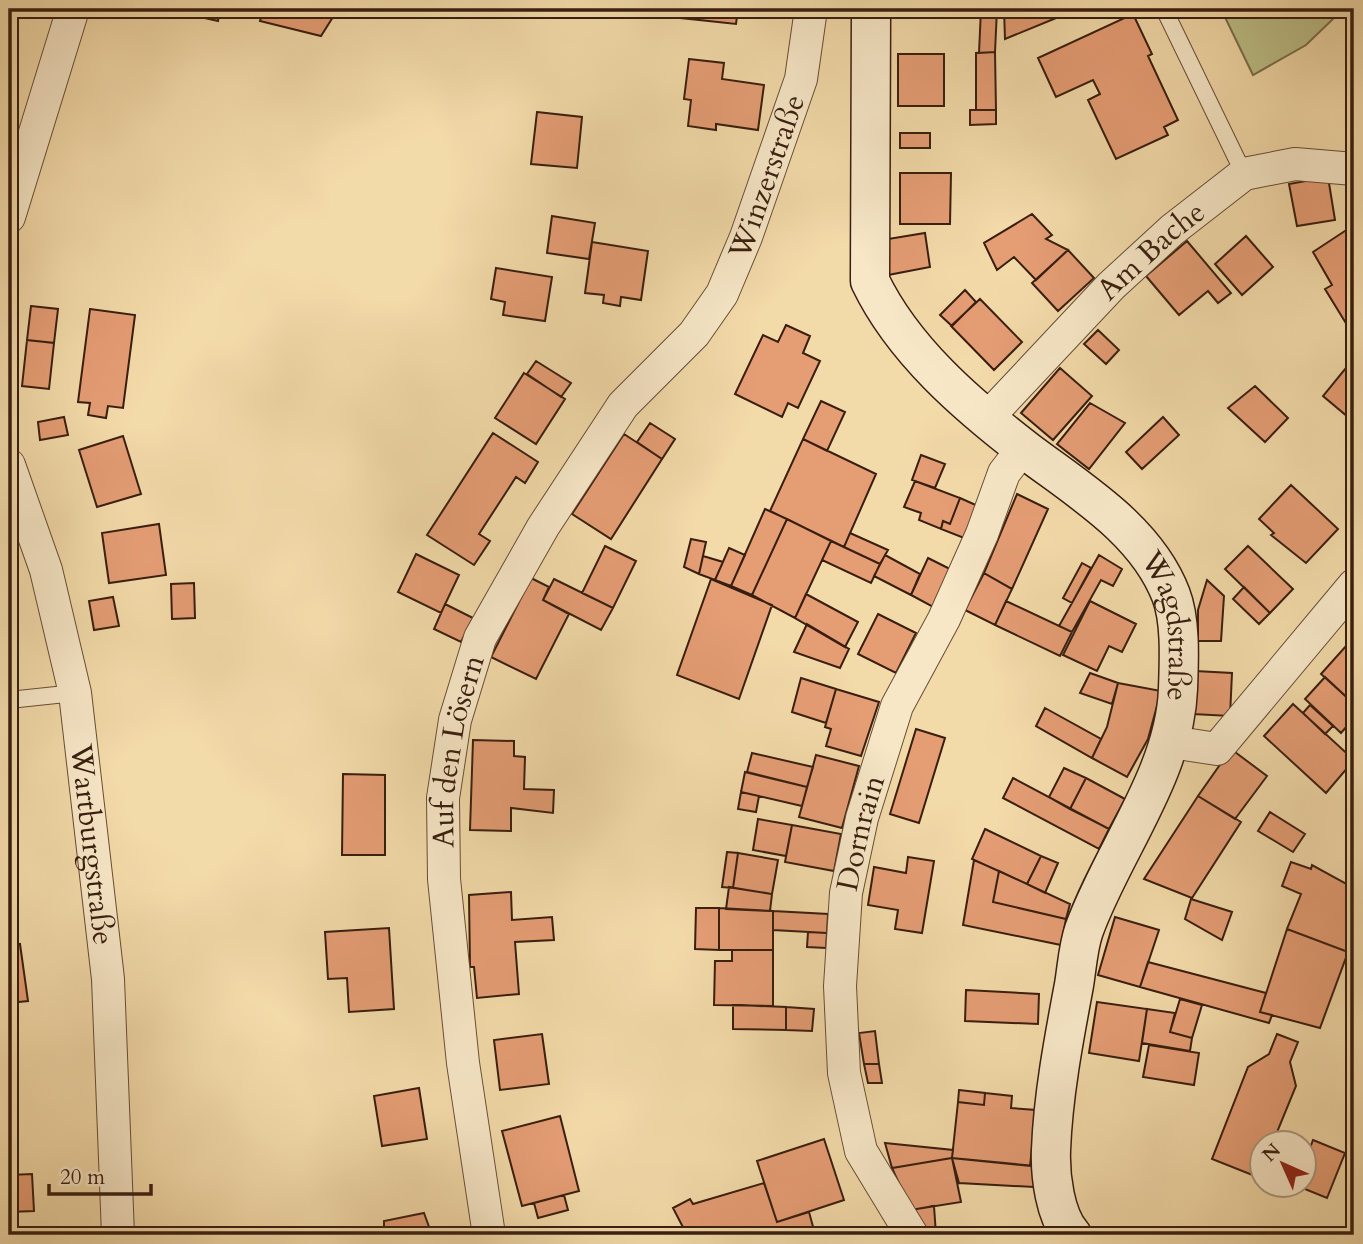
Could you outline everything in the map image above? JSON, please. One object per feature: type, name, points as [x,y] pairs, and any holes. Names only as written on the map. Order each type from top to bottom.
[{"type":"street","points":[[9,217],[73,9]]},
{"type":"street","name":"Winzerstraße","points":[[694,334],[722,294],[746,237],[802,79],[811,9]]},
{"type":"street","name":"Wagdstraße","points":[[871,9],[870,281],[900,332],[948,383],[1023,448],[1114,517],[1155,565],[1171,596],[1178,645],[1178,691],[1171,742],[1083,932],[1068,1017],[1051,1151],[1054,1190],[1066,1233]]},
{"type":"street","name":"Am Bache","points":[[988,417],[1111,286],[1172,230],[1244,174],[1295,164],[1354,169]]},
{"type":"street","name":"Auf den Lösern","points":[[489,1235],[463,1063],[444,879],[443,798],[455,720],[480,638],[543,527],[623,405],[694,334]]},
{"type":"street","name":"Dornrain","points":[[912,1235],[861,1151],[844,1073],[840,986],[846,893],[862,818],[897,706],[944,619],[982,534],[1004,473],[1023,448]]},
{"type":"street","name":"Wartburgstraße","points":[[9,465],[46,570],[75,692],[108,979],[118,1235]]},
{"type":"street","points":[[1171,742],[1217,749],[1354,585]]},
{"type":"lane","points":[[1164,9],[1244,174]]},
{"type":"lane","points":[[9,700],[75,692]]},
{"type":"green space","points":[[1221,9],[1331,9],[1335,17],[1306,45],[1253,75]]},
{"type":"building","points":[[178,9],[220,9],[218,21],[178,12]]},
{"type":"building","points":[[263,9],[338,9],[321,36],[260,21]]},
{"type":"building","points":[[682,9],[738,9],[736,24],[681,18]]},
{"type":"building","points":[[981,9],[997,9],[995,52],[979,53]]},
{"type":"building","points":[[1004,9],[1061,9],[1061,16],[1005,39]]},
{"type":"building","points":[[1133,14],[1152,54],[1148,56],[1178,120],[1164,127],[1168,135],[1116,159],[1088,100],[1100,94],[1093,80],[1056,97],[1038,58]]},
{"type":"building","points":[[995,52],[996,110],[976,110],[976,53]]},
{"type":"building","points":[[898,54],[944,54],[944,106],[898,106]]},
{"type":"building","points":[[689,59],[724,63],[722,79],[764,85],[758,130],[716,124],[716,130],[688,126],[691,100],[684,99]]},
{"type":"building","points":[[970,110],[996,110],[996,124],[970,125]]},
{"type":"building","points":[[537,112],[582,117],[577,168],[531,164]]},
{"type":"building","points":[[900,133],[930,133],[930,148],[900,148]]},
{"type":"building","points":[[900,173],[951,173],[950,224],[900,224]]},
{"type":"building","points":[[1328,177],[1335,220],[1297,226],[1289,184]]},
{"type":"building","points":[[1032,214],[1052,235],[1046,239],[1068,250],[1036,280],[1014,257],[997,270],[984,243]]},
{"type":"building","points":[[552,216],[595,223],[589,259],[547,253]]},
{"type":"building","points":[[1354,225],[1354,321],[1347,325],[1325,289],[1332,285],[1313,252]]},
{"type":"building","points":[[925,233],[930,267],[888,275],[882,240]]},
{"type":"building","points":[[1246,236],[1273,267],[1242,295],[1215,264]]},
{"type":"building","points":[[1187,241],[1231,293],[1218,303],[1208,291],[1179,315],[1146,276]]},
{"type":"building","points":[[592,242],[648,251],[641,300],[621,297],[620,306],[603,303],[604,295],[585,293]]},
{"type":"building","points":[[1068,250],[1094,278],[1058,311],[1032,283]]},
{"type":"building","points":[[496,268],[552,277],[545,321],[503,315],[505,302],[491,299]]},
{"type":"building","points":[[965,290],[976,302],[952,326],[940,315]]},
{"type":"building","points":[[980,299],[1022,342],[994,370],[951,326]]},
{"type":"building","points":[[31,306],[58,309],[54,343],[27,340]]},
{"type":"building","points":[[90,309],[135,315],[123,408],[108,406],[106,418],[88,415],[90,403],[78,402]]},
{"type":"building","points":[[786,325],[810,336],[803,353],[820,361],[798,408],[788,403],[782,417],[735,394],[763,335],[778,342]]},
{"type":"building","points":[[1098,330],[1119,350],[1106,364],[1084,344]]},
{"type":"building","points":[[27,340],[54,343],[49,389],[22,386]]},
{"type":"building","points":[[1354,358],[1354,422],[1323,396]]},
{"type":"building","points":[[536,361],[571,383],[561,397],[527,374]]},
{"type":"building","points":[[1060,368],[1092,396],[1053,440],[1021,413]]},
{"type":"building","points":[[524,373],[565,399],[536,444],[495,418]]},
{"type":"building","points":[[1255,386],[1288,418],[1265,442],[1228,408]]},
{"type":"building","points":[[821,401],[845,412],[827,451],[803,439]]},
{"type":"building","points":[[1090,403],[1125,423],[1089,469],[1057,444]]},
{"type":"building","points":[[64,417],[68,435],[40,440],[38,422]]},
{"type":"building","points":[[1163,417],[1179,435],[1142,469],[1126,452]]},
{"type":"building","points":[[650,423],[675,439],[662,459],[637,442]]},
{"type":"building","points":[[493,433],[538,462],[525,483],[516,477],[479,534],[490,541],[474,565],[427,535]]},
{"type":"building","points":[[624,434],[662,459],[611,539],[572,514]]},
{"type":"building","points":[[123,436],[141,494],[97,507],[79,450]]},
{"type":"building","points":[[803,439],[876,474],[844,547],[770,511]]},
{"type":"building","points":[[921,455],[945,464],[935,488],[912,480]]},
{"type":"building","points":[[915,481],[960,498],[950,524],[943,521],[941,529],[919,520],[921,513],[904,507]]},
{"type":"building","points":[[1291,485],[1338,529],[1306,563],[1271,535],[1274,533],[1259,519]]},
{"type":"building","points":[[1017,494],[1048,509],[1012,589],[984,573]]},
{"type":"building","points":[[960,498],[978,506],[964,538],[941,529],[943,521],[950,524]]},
{"type":"building","points":[[765,509],[787,519],[752,595],[731,586]]},
{"type":"building","points":[[787,519],[831,541],[795,618],[752,595]]},
{"type":"building","points":[[159,524],[166,575],[109,583],[102,533]]},
{"type":"building","points":[[850,533],[888,550],[880,564],[844,547]]},
{"type":"building","points":[[691,539],[706,542],[699,574],[684,567]]},
{"type":"building","points":[[831,541],[880,564],[871,583],[822,560]]},
{"type":"building","points":[[605,546],[636,561],[613,608],[582,593]]},
{"type":"building","points":[[1248,546],[1293,589],[1270,613],[1225,569]]},
{"type":"building","points":[[729,548],[745,555],[731,586],[715,580]]},
{"type":"building","points":[[416,554],[459,575],[441,613],[398,592]]},
{"type":"building","points":[[885,555],[920,574],[911,595],[874,576]]},
{"type":"building","points":[[1099,555],[1122,569],[1113,586],[1101,580],[1072,632],[1059,626]]},
{"type":"building","points":[[703,556],[723,562],[715,580],[699,574]]},
{"type":"building","points":[[928,558],[954,571],[935,608],[911,595]]},
{"type":"building","points":[[1082,563],[1091,568],[1072,603],[1063,598]]},
{"type":"building","points":[[984,573],[1012,589],[995,625],[965,610]]},
{"type":"building","points":[[531,578],[549,587],[543,600],[569,614],[536,679],[491,657]]},
{"type":"building","points":[[554,579],[613,608],[601,630],[543,600]]},
{"type":"building","points":[[711,579],[772,605],[739,699],[677,675]]},
{"type":"building","points":[[1207,580],[1224,596],[1221,641],[1198,641],[1198,610]]},
{"type":"building","points":[[194,583],[195,618],[172,619],[171,584]]},
{"type":"building","points":[[1244,587],[1270,613],[1259,624],[1233,599]]},
{"type":"building","points":[[806,594],[858,622],[845,647],[795,618]]},
{"type":"building","points":[[113,597],[119,626],[94,630],[89,601]]},
{"type":"building","points":[[1006,601],[1072,632],[1060,656],[995,625]]},
{"type":"building","points":[[1090,601],[1136,624],[1122,652],[1109,646],[1097,671],[1063,655]]},
{"type":"building","points":[[445,604],[473,618],[461,642],[434,629]]},
{"type":"building","points":[[878,614],[916,633],[896,673],[858,654]]},
{"type":"building","points":[[807,624],[849,649],[840,668],[794,652]]},
{"type":"building","points":[[1354,637],[1354,704],[1321,674]]},
{"type":"building","points":[[1195,671],[1232,673],[1230,716],[1193,714]]},
{"type":"building","points":[[1090,673],[1118,683],[1112,704],[1080,693]]},
{"type":"building","points":[[1325,677],[1354,704],[1354,718],[1341,733],[1305,699]]},
{"type":"building","points":[[801,678],[836,689],[826,723],[792,712]]},
{"type":"building","points":[[1118,683],[1161,691],[1148,739],[1127,777],[1092,758],[1107,727]]},
{"type":"building","points":[[836,689],[879,702],[861,756],[826,746],[831,729],[825,727]]},
{"type":"building","points":[[1293,704],[1354,760],[1326,793],[1264,736]]},
{"type":"building","points":[[1310,705],[1333,726],[1325,734],[1303,713]]},
{"type":"building","points":[[1045,708],[1101,739],[1092,758],[1036,726]]},
{"type":"building","points":[[916,729],[945,738],[919,823],[890,814]]},
{"type":"building","points":[[473,740],[514,741],[514,756],[525,757],[524,789],[554,790],[553,813],[511,808],[511,831],[470,830]]},
{"type":"building","points":[[1231,749],[1267,776],[1235,819],[1198,796]]},
{"type":"building","points":[[752,753],[813,767],[807,787],[747,772]]},
{"type":"building","points":[[816,755],[859,766],[842,828],[799,817]]},
{"type":"building","points":[[1064,768],[1086,778],[1070,809],[1049,797]]},
{"type":"building","points":[[745,772],[807,787],[802,806],[741,792]]},
{"type":"building","points":[[343,774],[385,775],[385,855],[342,855]]},
{"type":"building","points":[[1013,778],[1109,829],[1099,849],[1003,798]]},
{"type":"building","points":[[1086,778],[1125,799],[1109,829],[1070,809]]},
{"type":"building","points":[[741,792],[759,796],[756,812],[738,809]]},
{"type":"building","points":[[1198,796],[1241,822],[1192,898],[1144,879]]},
{"type":"building","points":[[1270,812],[1305,834],[1293,852],[1258,831]]},
{"type":"building","points":[[758,819],[792,825],[786,856],[753,850]]},
{"type":"building","points":[[792,825],[841,834],[834,871],[785,862]]},
{"type":"building","points":[[985,829],[1041,856],[1027,884],[972,859]]},
{"type":"building","points":[[727,852],[738,853],[733,888],[722,887]]},
{"type":"building","points":[[738,853],[778,860],[772,894],[733,888]]},
{"type":"building","points":[[1041,856],[1058,863],[1045,893],[1027,884]]},
{"type":"building","points":[[908,857],[934,861],[922,933],[895,929],[898,910],[868,905],[874,867],[906,873]]},
{"type":"building","points":[[974,860],[999,871],[993,902],[1066,919],[1061,945],[963,925]]},
{"type":"building","points":[[1291,862],[1311,869],[1312,865],[1354,888],[1354,935],[1348,952],[1287,929],[1301,894],[1282,886]]},
{"type":"building","points":[[999,871],[1070,904],[1066,919],[993,902]]},
{"type":"building","points":[[729,887],[772,894],[770,911],[726,909]]},
{"type":"building","points":[[511,892],[512,920],[552,917],[554,940],[515,942],[519,994],[477,998],[474,967],[470,967],[469,895]]},
{"type":"building","points":[[1191,899],[1232,912],[1222,940],[1185,919]]},
{"type":"building","points":[[696,908],[719,908],[719,950],[695,949]]},
{"type":"building","points":[[719,908],[773,911],[773,950],[719,950]]},
{"type":"building","points":[[773,911],[828,914],[827,933],[773,930]]},
{"type":"building","points":[[1115,917],[1159,930],[1140,987],[1098,975]]},
{"type":"building","points":[[389,928],[394,1009],[349,1012],[347,978],[328,979],[325,932]]},
{"type":"building","points":[[1287,929],[1348,952],[1320,1028],[1260,1012]]},
{"type":"building","points":[[808,932],[827,933],[826,948],[807,947]]},
{"type":"building","points":[[20,944],[28,1001],[9,1003],[9,946]]},
{"type":"building","points":[[732,950],[773,950],[773,1006],[714,1005],[715,961],[732,961]]},
{"type":"building","points":[[1148,962],[1266,993],[1260,1012],[1272,1015],[1269,1023],[1140,987]]},
{"type":"building","points":[[966,990],[1039,994],[1038,1024],[965,1021]]},
{"type":"building","points":[[1180,999],[1202,1005],[1192,1038],[1170,1032]]},
{"type":"building","points":[[1097,1002],[1147,1009],[1139,1061],[1089,1053]]},
{"type":"building","points":[[733,1005],[786,1007],[786,1030],[733,1029]]},
{"type":"building","points":[[786,1007],[814,1009],[812,1031],[786,1030]]},
{"type":"building","points":[[1147,1009],[1175,1013],[1170,1032],[1192,1038],[1190,1051],[1142,1043]]},
{"type":"building","points":[[875,1031],[879,1064],[864,1064],[859,1033]]},
{"type":"building","points":[[542,1034],[549,1084],[500,1090],[494,1040]]},
{"type":"building","points":[[1277,1034],[1298,1042],[1290,1062],[1296,1086],[1279,1128],[1248,1128],[1248,1173],[1212,1159],[1248,1067],[1269,1054]]},
{"type":"building","points":[[1149,1045],[1199,1053],[1194,1085],[1143,1077]]},
{"type":"building","points":[[864,1064],[879,1064],[882,1083],[868,1083]]},
{"type":"building","points":[[419,1088],[427,1139],[382,1146],[374,1096]]},
{"type":"building","points":[[959,1090],[985,1093],[984,1105],[958,1102]]},
{"type":"building","points":[[985,1093],[1012,1096],[1011,1108],[1036,1110],[1030,1166],[952,1158],[958,1102],[984,1105]]},
{"type":"building","points":[[560,1116],[579,1191],[522,1206],[502,1131]]},
{"type":"building","points":[[824,1139],[844,1200],[777,1222],[757,1161]]},
{"type":"building","points":[[1318,1142],[1345,1153],[1327,1198],[1318,1194]]},
{"type":"building","points":[[885,1143],[953,1150],[952,1158],[892,1168]]},
{"type":"building","points":[[952,1158],[961,1202],[911,1210],[892,1168]]},
{"type":"building","points":[[952,1158],[1035,1166],[1034,1187],[959,1183]]},
{"type":"building","points":[[32,1174],[34,1211],[9,1212],[9,1175]]},
{"type":"building","points":[[764,1183],[777,1222],[809,1212],[815,1234],[687,1235],[673,1208],[690,1199],[693,1204]]},
{"type":"building","points":[[564,1195],[568,1210],[538,1218],[534,1203]]},
{"type":"building","points":[[934,1206],[936,1235],[926,1235],[911,1210]]},
{"type":"building","points":[[424,1213],[432,1235],[384,1235],[384,1221]]}]
